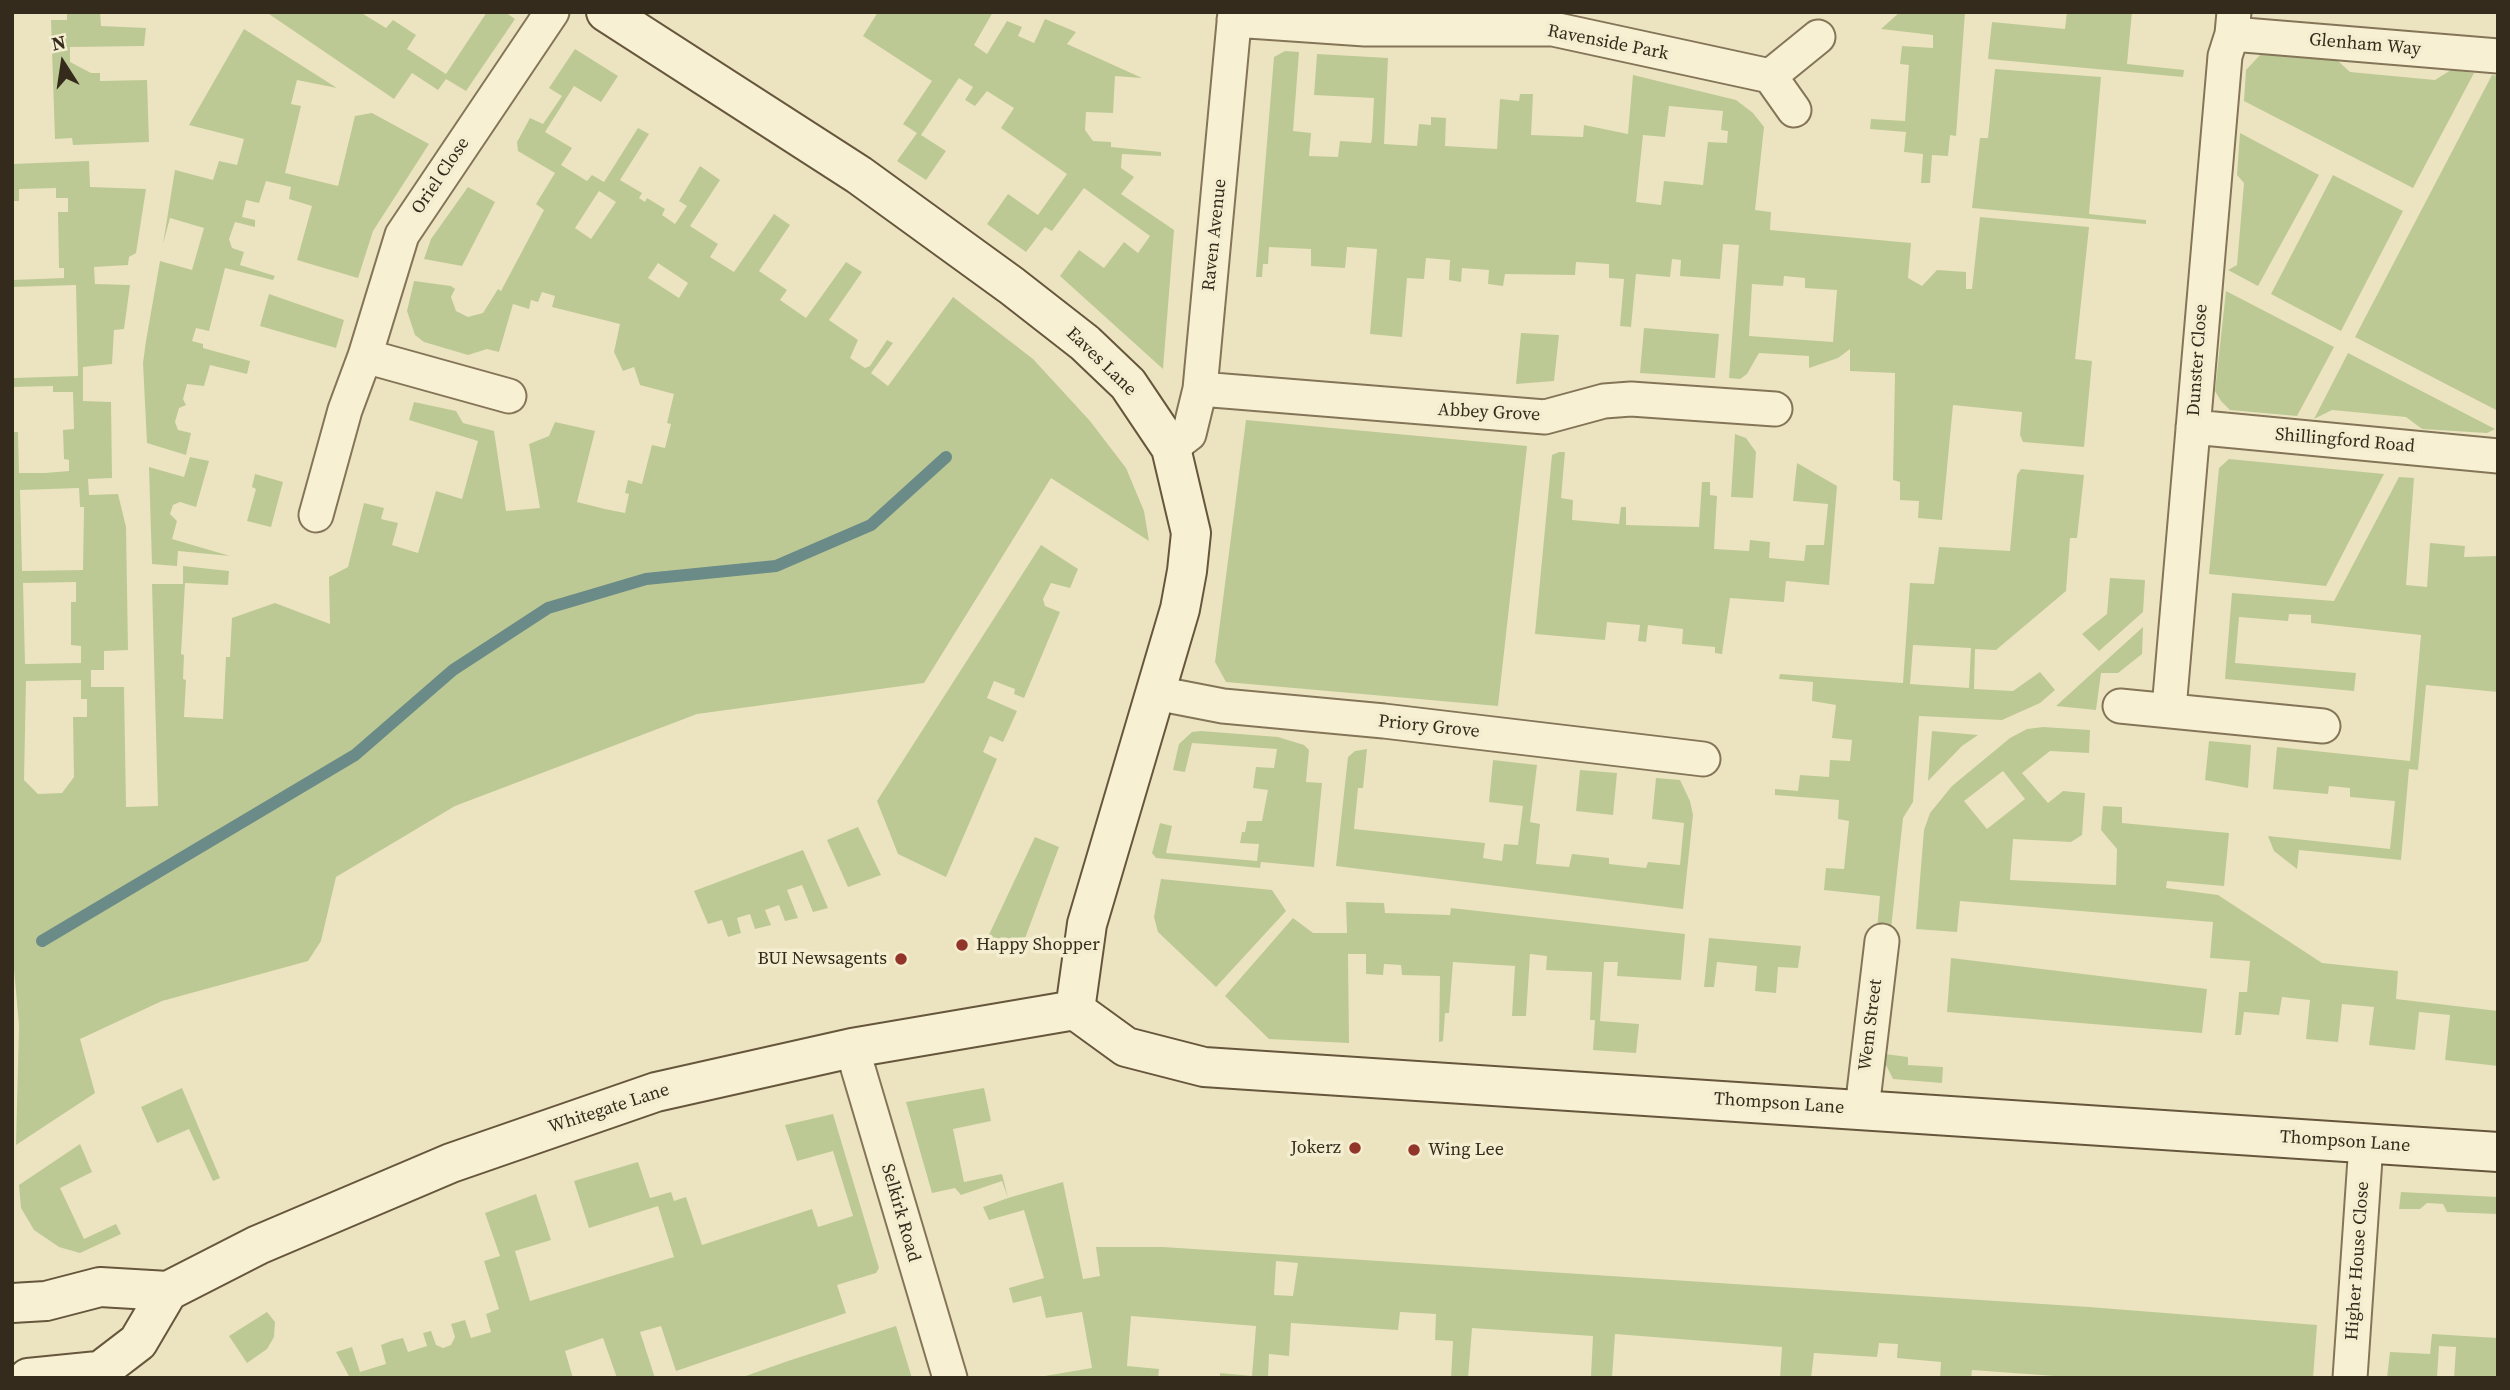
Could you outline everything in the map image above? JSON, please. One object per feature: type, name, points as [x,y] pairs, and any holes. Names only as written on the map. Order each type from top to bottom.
[{"type":"main road","name":"Eaves Lane","points":[[607,12],[859,175],[1086,343],[1128,384],[1171,447],[1191,533],[1180,609],[1087,923],[1075,1010]]},
{"type":"main road","name":"Whitegate Lane","points":[[168,1292],[258,1245],[451,1163],[656,1092],[852,1048],[1075,1010]]},
{"type":"main road","name":"Thompson Lane","points":[[1075,1010],[1126,1046],[1204,1067],[2498,1152]]},
{"type":"main road","points":[[12,1303],[47,1301],[100,1287],[168,1292],[138,1342],[95,1374],[28,1378]]},
{"type":"street","name":"Oriel Close","points":[[316,515],[345,410],[365,356],[402,235],[552,12]]},
{"type":"street","name":"Raven Avenue","points":[[1171,447],[1189,434],[1200,389],[1234,16]]},
{"type":"street","name":"Ravenside Park","points":[[1234,16],[1365,29],[1553,29],[1770,76]]},
{"type":"street","name":"Glenham Way","points":[[2233,23],[2498,56]]},
{"type":"street","name":"Dunster Close","points":[[2169,709],[2225,56],[2233,23]]},
{"type":"street","points":[[1794,110],[1770,76],[1818,37]]},
{"type":"street","points":[[365,356],[509,396]]},
{"type":"street","name":"Abbey Grove","points":[[1200,389],[1545,417],[1604,401],[1631,399],[1775,409]]},
{"type":"street","name":"Shillingford Road","points":[[2193,427],[2498,456]]},
{"type":"street","name":"Priory Grove","points":[[1156,693],[1223,706],[1384,721],[1703,759]]},
{"type":"street","points":[[2120,706],[2323,726]]},
{"type":"street","name":"Wem Street","points":[[1862,1109],[1882,941]]},
{"type":"street","name":"Selkirk Road","points":[[852,1048],[929,1317],[950,1378]]},
{"type":"street","name":"Higher House Close","points":[[2350,1378],[2366,1144]]},
{"type":"green space","points":[[67,12],[100,12],[101,26],[146,28],[144,46],[70,47],[70,62],[91,73],[100,73],[100,81],[147,80],[149,142],[73,145],[72,138],[55,139],[51,20],[67,20]]},
{"type":"green space","points":[[266,12],[360,12],[386,28],[393,20],[416,35],[407,49],[446,74],[487,12],[505,12],[515,19],[466,91],[446,79],[438,90],[412,73],[394,99]]},
{"type":"green space","points":[[878,12],[993,12],[974,45],[987,54],[1007,21],[1022,27],[1018,36],[1034,43],[1045,19],[1076,32],[1067,44],[1142,78],[1115,76],[1113,113],[1086,112],[1085,130],[1093,141],[1111,142],[1111,147],[1161,152],[1161,156],[1122,154],[1121,168],[1134,177],[1121,194],[1174,230],[1163,369],[1060,276],[1079,250],[1104,268],[1124,242],[1138,253],[1150,236],[1084,188],[1052,231],[1045,227],[1026,252],[987,224],[1008,194],[1038,215],[1067,174],[1001,128],[1014,108],[987,91],[975,106],[965,100],[973,87],[959,78],[921,135],[946,151],[926,180],[897,161],[917,133],[903,124],[932,81],[863,36]]},
{"type":"green space","points":[[1900,12],[1965,12],[1956,136],[1950,135],[1948,156],[1932,155],[1930,183],[1921,183],[1923,154],[1904,152],[1906,132],[1870,129],[1871,119],[1905,121],[1909,65],[1900,64],[1902,46],[1933,48],[1933,35],[1881,29]]},
{"type":"green space","points":[[2067,12],[2132,12],[2127,64],[2184,70],[2183,77],[1988,59],[1992,22],[2065,29]]},
{"type":"green space","points":[[244,29],[337,88],[297,80],[291,104],[301,106],[285,173],[338,186],[355,116],[372,113],[429,144],[373,231],[358,278],[297,260],[312,206],[289,199],[291,187],[266,181],[259,203],[246,200],[242,217],[255,220],[255,227],[235,222],[229,239],[232,248],[244,252],[240,265],[275,276],[273,280],[225,268],[209,331],[196,328],[192,341],[203,344],[203,348],[250,361],[247,374],[210,365],[204,386],[187,384],[183,399],[186,405],[179,408],[175,422],[178,430],[191,433],[186,455],[147,443],[143,363],[160,261],[192,270],[204,228],[170,218],[163,244],[175,170],[213,180],[219,161],[237,165],[244,139],[189,125]]},
{"type":"green space","points":[[575,49],[618,76],[601,102],[574,86],[545,132],[572,148],[561,165],[587,181],[592,175],[604,182],[638,128],[649,134],[620,180],[642,193],[639,198],[645,202],[647,198],[665,209],[662,215],[675,224],[687,206],[679,201],[700,166],[720,180],[690,226],[718,244],[710,257],[734,272],[774,214],[790,225],[759,271],[787,290],[780,300],[806,318],[846,262],[862,272],[829,320],[858,340],[850,358],[865,368],[870,366],[887,340],[893,343],[871,373],[888,386],[953,297],[1033,359],[1090,421],[1126,468],[1144,511],[1149,541],[1051,478],[924,683],[697,714],[455,806],[336,877],[321,941],[308,961],[162,1001],[80,1039],[95,1093],[16,1145],[19,1025],[12,947],[12,432],[18,432],[19,473],[45,473],[69,471],[69,460],[64,459],[63,430],[74,429],[73,392],[53,392],[53,386],[12,387],[12,332],[14,378],[78,376],[76,285],[12,287],[12,280],[64,278],[64,268],[59,268],[58,212],[68,212],[68,198],[56,198],[56,188],[19,189],[19,201],[13,201],[12,267],[12,164],[89,161],[90,187],[146,189],[136,253],[129,257],[128,265],[94,267],[95,284],[130,285],[124,329],[114,330],[112,364],[83,367],[83,401],[111,402],[112,478],[88,479],[89,495],[118,494],[126,527],[128,650],[104,651],[104,670],[91,670],[91,687],[124,687],[126,807],[158,806],[152,584],[183,584],[183,566],[229,571],[228,585],[185,583],[181,654],[184,655],[183,679],[186,680],[184,717],[223,719],[226,657],[230,657],[232,618],[275,603],[330,624],[329,577],[348,567],[364,503],[384,508],[381,519],[398,523],[392,545],[418,553],[436,491],[462,499],[478,441],[409,420],[414,402],[456,411],[463,423],[494,431],[506,511],[540,508],[529,444],[549,436],[555,422],[595,431],[577,502],[605,509],[625,513],[629,494],[625,493],[628,480],[642,484],[652,445],[665,448],[671,424],[667,423],[674,394],[640,385],[634,367],[623,371],[614,352],[620,324],[552,307],[555,296],[542,292],[538,302],[531,300],[529,309],[513,304],[499,352],[487,349],[468,355],[424,342],[415,335],[407,311],[414,281],[451,286],[455,289],[451,297],[456,311],[468,317],[483,313],[498,289],[501,291],[544,210],[536,204],[555,173],[518,151],[517,142],[530,118],[543,124],[562,96],[549,88]],"holes":[[[599,191],[616,202],[591,239],[575,228]],[[658,263],[688,283],[679,298],[648,278]],[[79,488],[80,507],[84,507],[83,570],[22,571],[20,490]],[[76,582],[76,602],[71,602],[71,645],[81,646],[81,663],[25,664],[23,583]],[[81,680],[81,699],[87,699],[87,717],[73,717],[74,777],[62,793],[38,794],[24,780],[26,681]]]},
{"type":"green space","points":[[1285,51],[1299,52],[1293,131],[1311,133],[1309,156],[1338,157],[1340,141],[1371,143],[1372,138],[1374,98],[1314,95],[1317,54],[1388,58],[1384,144],[1417,146],[1419,124],[1431,125],[1431,117],[1446,118],[1445,146],[1497,149],[1500,99],[1519,101],[1520,94],[1533,94],[1531,135],[1583,137],[1584,125],[1628,134],[1633,75],[1736,100],[1753,113],[1764,127],[1755,210],[1771,212],[1770,230],[1911,243],[1908,278],[1922,286],[1937,270],[1966,272],[1966,289],[1972,289],[1980,217],[2089,227],[2075,359],[2092,361],[2084,447],[2023,442],[2020,435],[2022,412],[1953,405],[1942,520],[1918,518],[1919,501],[1900,500],[1900,482],[1893,480],[1895,373],[1850,371],[1850,349],[1838,358],[1809,368],[1809,356],[1759,353],[1747,374],[1740,379],[1729,378],[1739,245],[1723,244],[1720,279],[1680,276],[1681,260],[1672,259],[1670,277],[1636,274],[1631,327],[1620,326],[1624,279],[1609,278],[1609,264],[1576,262],[1575,275],[1505,274],[1503,286],[1488,284],[1489,270],[1462,268],[1461,282],[1449,280],[1450,260],[1426,258],[1424,279],[1407,278],[1402,337],[1370,334],[1377,249],[1347,247],[1345,268],[1311,266],[1311,249],[1269,247],[1268,264],[1263,264],[1262,277],[1256,277],[1274,57]],"holes":[[[1669,106],[1723,111],[1721,130],[1728,131],[1727,143],[1708,142],[1703,185],[1664,181],[1661,205],[1636,202],[1643,135],[1665,137]],[[1784,276],[1805,278],[1805,288],[1837,290],[1833,342],[1749,336],[1752,284],[1783,286]]]},
{"type":"green space","points":[[2272,53],[2337,60],[2350,72],[2435,80],[2451,70],[2474,73],[2413,188],[2244,101],[2246,70],[2260,55]]},
{"type":"green space","points":[[1995,69],[2101,77],[2089,214],[2146,220],[2146,224],[1972,208],[1980,138],[1988,138]]},
{"type":"green space","points":[[2492,75],[2498,76],[2498,411],[2355,337]]},
{"type":"green space","points":[[2240,133],[2319,175],[2258,286],[2228,270],[2237,265],[2244,183],[2237,175]]},
{"type":"green space","points":[[2333,175],[2403,211],[2341,331],[2271,294]]},
{"type":"green space","points":[[468,187],[495,202],[462,266],[424,259],[431,239]]},
{"type":"green space","points":[[2226,291],[2334,347],[2297,416],[2230,410],[2215,391]]},
{"type":"green space","points":[[269,294],[344,320],[336,348],[260,326]]},
{"type":"green space","points":[[1644,328],[1719,334],[1715,378],[1640,373]]},
{"type":"green space","points":[[1521,333],[1559,335],[1554,381],[1516,384]]},
{"type":"green space","points":[[2348,353],[2495,429],[2487,433],[2422,429],[2406,417],[2332,410],[2314,419]]},
{"type":"green space","points":[[1246,420],[1527,446],[1498,706],[1226,682],[1215,662]]},
{"type":"green space","points":[[1735,434],[1746,438],[1756,452],[1753,498],[1731,497]]},
{"type":"green space","points":[[1565,452],[1561,498],[1573,500],[1572,520],[1619,524],[1621,507],[1626,507],[1626,525],[1699,527],[1702,482],[1710,482],[1710,495],[1717,496],[1714,549],[1749,551],[1750,540],[1770,542],[1769,558],[1804,561],[1806,545],[1824,545],[1828,504],[1793,501],[1797,463],[1837,486],[1829,585],[1786,581],[1784,602],[1730,598],[1722,654],[1715,653],[1715,647],[1682,644],[1683,629],[1648,625],[1646,642],[1638,641],[1640,625],[1607,622],[1605,640],[1535,634],[1552,455]]},
{"type":"green space","points":[[190,457],[209,461],[196,507],[180,502],[173,505],[170,514],[177,521],[172,539],[230,556],[178,551],[177,566],[152,564],[149,467],[184,477]]},
{"type":"green space","points":[[2229,459],[2384,474],[2326,586],[2209,574],[2219,468]]},
{"type":"green space","points":[[2021,469],[2084,475],[2077,538],[2070,538],[2066,591],[1996,650],[1975,649],[1974,689],[2013,691],[2040,672],[2055,690],[2040,703],[2002,720],[1919,716],[1913,802],[1903,818],[1891,929],[1877,929],[1880,896],[1824,890],[1826,868],[1844,869],[1849,821],[1838,819],[1839,800],[1775,795],[1775,789],[1798,791],[1800,775],[1829,777],[1830,760],[1850,761],[1852,740],[1832,738],[1836,705],[1812,701],[1813,682],[1779,679],[1780,674],[1903,683],[1910,583],[1934,584],[1939,547],[2010,551],[2017,475]],"holes":[[[1913,645],[1971,648],[1969,688],[1910,684]]]},
{"type":"green space","points":[[255,474],[283,482],[271,527],[247,521],[256,489],[252,487]]},
{"type":"green space","points":[[2399,477],[2414,478],[2406,585],[2427,587],[2430,543],[2465,546],[2464,557],[2498,556],[2498,692],[2426,685],[2418,770],[2409,769],[2401,860],[2299,850],[2297,869],[2274,851],[2268,836],[2390,849],[2395,801],[2350,797],[2350,788],[2329,786],[2328,794],[2273,789],[2277,747],[2410,761],[2421,635],[2311,623],[2311,615],[2289,614],[2288,621],[2239,617],[2235,663],[2356,673],[2354,691],[2225,679],[2232,593],[2334,601]]},
{"type":"green space","points":[[1041,545],[1078,569],[1070,588],[1051,583],[1043,599],[1045,606],[1060,612],[1024,698],[1014,694],[1015,689],[994,681],[987,698],[1017,711],[1003,742],[990,736],[983,752],[997,759],[946,877],[898,854],[877,801]]},
{"type":"green space","points":[[2110,578],[2145,580],[2143,612],[2099,651],[2082,634],[2107,614]]},
{"type":"green space","points":[[2143,627],[2142,654],[2118,673],[2101,673],[2096,710],[2056,706]]},
{"type":"green space","points":[[2043,727],[2090,730],[2089,753],[2050,751],[2022,773],[2048,803],[2063,791],[2085,793],[2082,835],[2071,842],[2013,839],[2010,880],[2116,885],[2117,849],[2101,830],[2103,806],[2122,807],[2122,823],[2229,833],[2224,886],[2167,881],[2166,888],[2218,895],[2322,963],[2398,971],[2396,999],[2498,1011],[2498,1066],[2445,1060],[2450,1015],[2419,1012],[2415,1050],[2369,1045],[2374,1007],[2342,1004],[2338,1042],[2306,1039],[2310,1000],[2282,997],[2279,1015],[2244,1012],[2241,1035],[2235,1035],[2239,992],[2247,992],[2250,961],[2210,958],[2213,922],[1960,901],[1957,932],[1916,929],[1924,830],[1930,813],[1952,786],[2010,738],[2027,729]],"holes":[[[2003,771],[2025,799],[1987,829],[1964,801]]]},
{"type":"green space","points":[[1932,731],[1978,735],[1962,746],[1928,781]]},
{"type":"green space","points":[[1192,732],[1278,737],[1304,745],[1309,750],[1306,782],[1322,783],[1314,867],[1261,862],[1260,868],[1156,858],[1152,853],[1160,823],[1172,826],[1166,853],[1257,861],[1259,844],[1240,843],[1247,821],[1262,821],[1268,790],[1253,788],[1256,767],[1274,768],[1277,749],[1192,743],[1185,772],[1173,770],[1179,744]]},
{"type":"green space","points":[[2209,741],[2251,745],[2248,788],[2205,780]]},
{"type":"green space","points":[[1367,749],[1363,788],[1358,788],[1354,829],[1485,843],[1483,858],[1502,861],[1504,844],[1518,845],[1523,806],[1489,802],[1493,760],[1537,765],[1530,822],[1540,824],[1536,864],[1569,867],[1572,854],[1609,858],[1609,864],[1646,868],[1648,862],[1680,865],[1684,823],[1652,819],[1656,778],[1680,780],[1693,815],[1683,909],[1336,866],[1348,757],[1355,751]]},
{"type":"green space","points":[[1580,770],[1617,773],[1613,815],[1576,811]]},
{"type":"green space","points":[[858,827],[881,875],[848,887],[827,840]]},
{"type":"green space","points":[[1035,837],[1059,847],[1024,941],[997,954],[989,951],[986,941]]},
{"type":"green space","points":[[803,850],[828,908],[813,912],[802,885],[787,890],[798,918],[785,921],[779,905],[765,910],[771,925],[755,929],[750,914],[737,918],[741,933],[728,937],[722,920],[708,924],[694,891]]},
{"type":"green space","points":[[1161,879],[1272,890],[1286,911],[1216,987],[1158,932],[1154,917]]},
{"type":"green space","points":[[1346,902],[1384,903],[1385,913],[1450,915],[1451,908],[1685,934],[1681,980],[1617,976],[1618,962],[1604,962],[1600,1021],[1639,1024],[1636,1053],[1593,1050],[1595,1020],[1590,1020],[1592,972],[1546,970],[1547,956],[1530,954],[1526,1016],[1512,1016],[1515,966],[1453,962],[1449,1013],[1445,1013],[1443,1041],[1439,1042],[1440,976],[1402,975],[1401,965],[1384,964],[1383,975],[1366,974],[1366,954],[1348,954],[1349,1043],[1269,1039],[1225,996],[1293,918],[1313,933],[1347,933]]},
{"type":"green space","points":[[1709,938],[1801,946],[1798,968],[1778,967],[1776,993],[1755,991],[1757,966],[1717,962],[1714,987],[1704,987]]},
{"type":"green space","points":[[1951,958],[2207,989],[2202,1033],[1947,1012]]},
{"type":"green space","points":[[1885,1054],[1908,1057],[1908,1065],[1943,1067],[1942,1083],[1893,1079],[1884,1061]]},
{"type":"green space","points":[[182,1088],[220,1178],[213,1181],[189,1129],[157,1143],[141,1107]]},
{"type":"green space","points":[[984,1088],[991,1121],[953,1129],[964,1182],[1002,1174],[1008,1198],[1002,1181],[961,1195],[955,1188],[932,1193],[906,1102]]},
{"type":"green space","points":[[833,1114],[879,1268],[876,1273],[837,1285],[846,1313],[676,1371],[661,1326],[640,1332],[655,1378],[617,1378],[603,1338],[565,1351],[573,1378],[350,1378],[336,1352],[352,1347],[360,1372],[386,1364],[381,1345],[391,1341],[403,1338],[408,1352],[427,1346],[423,1333],[431,1331],[436,1345],[443,1348],[451,1345],[455,1337],[451,1324],[465,1320],[471,1338],[491,1332],[486,1314],[499,1309],[484,1261],[500,1256],[485,1213],[536,1194],[551,1240],[515,1251],[530,1301],[674,1257],[658,1206],[589,1228],[574,1181],[638,1162],[650,1198],[671,1192],[674,1201],[686,1197],[702,1245],[812,1209],[818,1227],[853,1216],[833,1151],[797,1161],[785,1125]]},
{"type":"green space","points":[[80,1144],[92,1172],[60,1188],[84,1239],[116,1224],[121,1234],[80,1253],[59,1247],[34,1230],[21,1208],[19,1185]]},
{"type":"green space","points":[[1063,1182],[1083,1279],[1100,1276],[1096,1247],[1163,1247],[2089,1307],[2317,1325],[2313,1378],[2082,1378],[1972,1370],[1971,1378],[1940,1378],[1941,1362],[1897,1358],[1898,1344],[1879,1343],[1877,1357],[1814,1353],[1811,1378],[1780,1378],[1782,1347],[1615,1334],[1612,1377],[1591,1376],[1593,1336],[1472,1328],[1468,1378],[1451,1378],[1453,1341],[1435,1340],[1436,1314],[1400,1312],[1398,1330],[1291,1323],[1289,1356],[1269,1354],[1268,1378],[1220,1378],[1220,1373],[1252,1376],[1256,1326],[1131,1316],[1127,1366],[1159,1369],[1158,1378],[1033,1378],[1092,1368],[1082,1312],[1046,1318],[1041,1296],[1013,1303],[1009,1288],[1044,1278],[1024,1210],[989,1220],[983,1207]],"holes":[[[1276,1261],[1298,1263],[1293,1296],[1274,1295]]]},
{"type":"green space","points":[[2401,1192],[2498,1197],[2498,1214],[2447,1212],[2443,1204],[2427,1203],[2420,1209],[2399,1209]]},
{"type":"green space","points":[[267,1312],[275,1322],[274,1337],[267,1349],[247,1363],[229,1336]]},
{"type":"green space","points":[[896,1326],[912,1378],[740,1378],[788,1361]]},
{"type":"green space","points":[[2432,1334],[2498,1338],[2498,1378],[2454,1378],[2456,1347],[2439,1346],[2437,1377],[2441,1378],[2387,1378],[2390,1352],[2430,1354]]},
{"type":"waterway","points":[[42,941],[355,755],[453,670],[548,608],[646,579],[776,566],[871,525],[946,457]]},
{"type":"place","name":"Happy Shopper","points":[[962,945]]},
{"type":"place","name":"BUI Newsagents","points":[[901,959]]},
{"type":"place","name":"Jokerz","points":[[1355,1148]]},
{"type":"place","name":"Wing Lee","points":[[1414,1150]]}]
